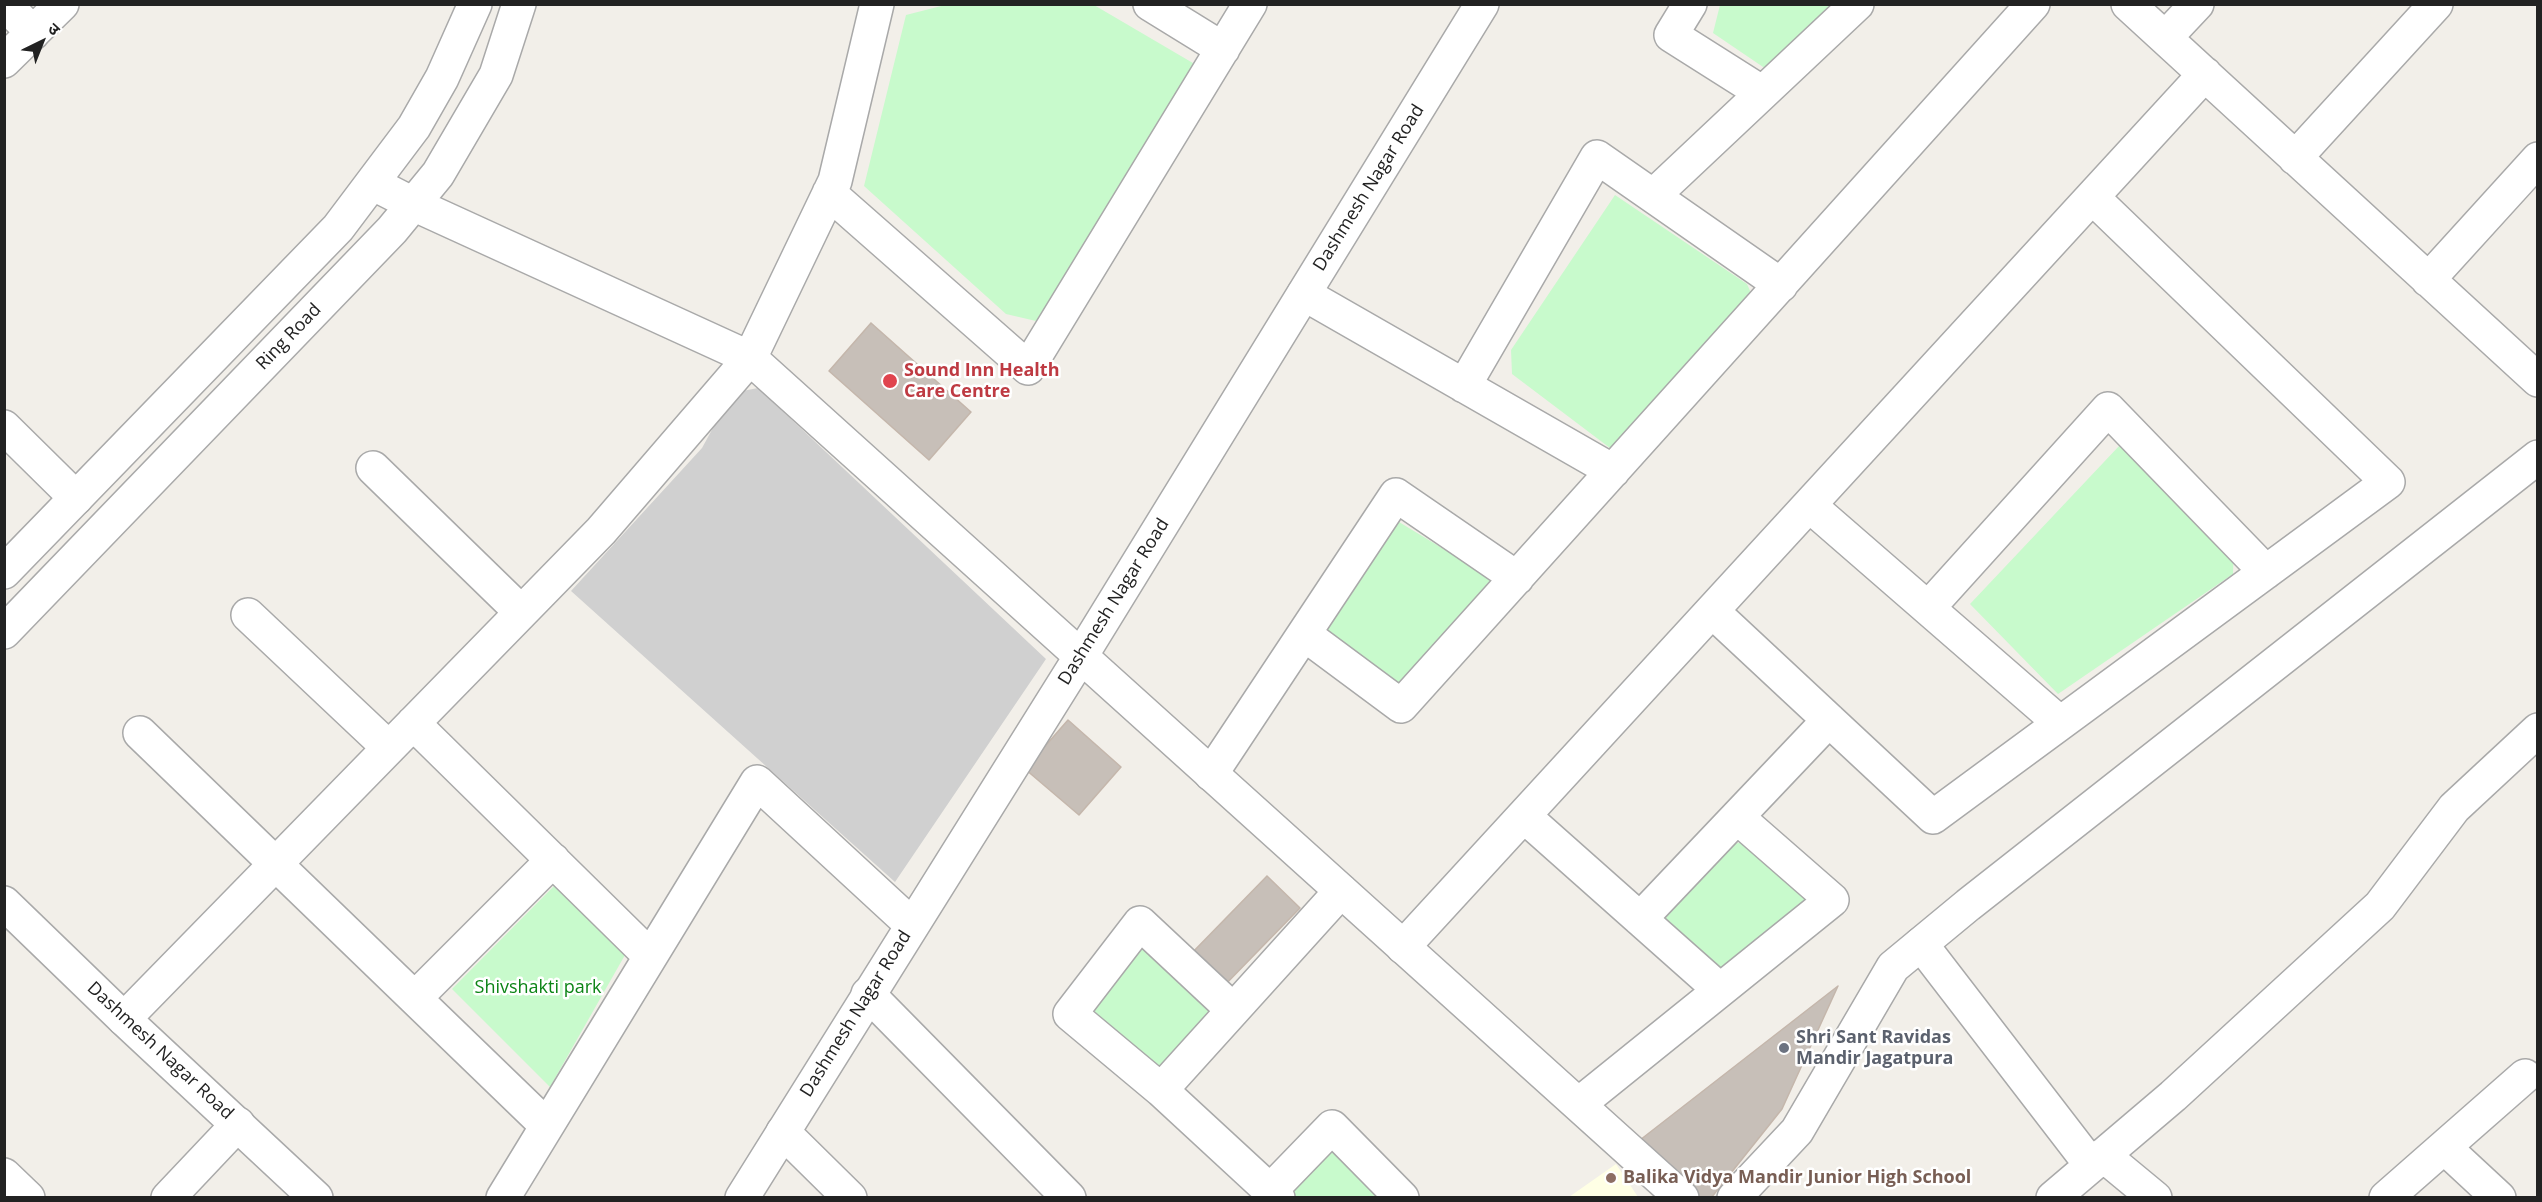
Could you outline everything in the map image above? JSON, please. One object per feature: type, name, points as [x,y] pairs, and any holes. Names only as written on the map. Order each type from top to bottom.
[{"type":"street","points":[[5,4],[33,33]]},
{"type":"street","points":[[4,61],[62,4]]},
{"type":"street","points":[[4,572],[338,228],[414,127],[442,78],[475,4]]},
{"type":"street","name":"Ring Road","points":[[4,632],[392,230],[438,174],[496,75],[519,4]]},
{"type":"street","points":[[124,1019],[601,531],[750,358],[835,182],[877,4]]},
{"type":"street","points":[[1150,4],[1223,49]]},
{"type":"street","points":[[829,193],[1028,368],[1250,4]]},
{"type":"street","name":"Dashmesh Nagar Road","points":[[742,1197],[1081,656],[1482,4]]},
{"type":"street","points":[[1690,4],[1671,35],[1761,92]]},
{"type":"street","points":[[1653,196],[1857,4]]},
{"type":"street","points":[[1304,634],[1401,706],[2033,4]]},
{"type":"street","points":[[2128,4],[2538,380]]},
{"type":"street","points":[[2165,38],[2197,4]]},
{"type":"street","points":[[2295,158],[2436,4]]},
{"type":"street","points":[[1403,947],[2205,74]]},
{"type":"street","points":[[1464,386],[1597,157],[1781,285]]},
{"type":"street","points":[[2428,280],[2538,159]]},
{"type":"street","points":[[372,183],[413,204],[750,358],[1682,1197]]},
{"type":"street","points":[[1712,611],[1933,817],[2388,482],[2092,197]]},
{"type":"street","points":[[1304,294],[1613,471]]},
{"type":"street","points":[[1929,607],[2108,409],[2266,572]]},
{"type":"street","points":[[4,427],[76,498]]},
{"type":"street","points":[[1734,1197],[1797,1131],[1893,967],[1968,904],[2538,457]]},
{"type":"street","points":[[373,468],[521,612]]},
{"type":"street","points":[[1211,774],[1396,495],[1517,578]]},
{"type":"street","points":[[1809,505],[2060,723]]},
{"type":"street","points":[[248,615],[389,748]]},
{"type":"street","points":[[1640,919],[1829,720]]},
{"type":"street","points":[[413,723],[650,956]]},
{"type":"street","points":[[2053,1197],[2173,1096],[2380,906],[2454,808],[2538,730]]},
{"type":"street","points":[[140,733],[547,1126]]},
{"type":"street","points":[[503,1197],[757,782],[912,925]]},
{"type":"street","points":[[1524,816],[1720,990]]},
{"type":"street","points":[[1580,1104],[1832,900],[1737,817]]},
{"type":"street","points":[[415,998],[553,860]]},
{"type":"street","points":[[1161,1090],[1341,891]]},
{"type":"street","name":"Dashmesh Nagar Road","points":[[4,903],[124,1019],[316,1197]]},
{"type":"street","points":[[1233,1010],[1140,923],[1070,1014],[1161,1090],[1274,1194],[1332,1127],[1402,1197]]},
{"type":"street","points":[[1921,944],[2097,1160],[2155,1197]]},
{"type":"street","points":[[868,994],[1069,1197]]},
{"type":"street","points":[[2386,1197],[2525,1076]]},
{"type":"street","points":[[168,1197],[238,1124]]},
{"type":"street","points":[[783,1132],[850,1197]]},
{"type":"street","points":[[2444,1146],[2499,1197]]},
{"type":"street","points":[[4,1175],[28,1197]]},
{"type":"shaded area","points":[[758,388],[1046,659],[895,882],[571,591],[702,448],[732,393]]},
{"type":"shaded area","name":"Balika Vidya Mandir Junior High School","points":[[1616,1164],[1638,1197],[1569,1197]]},
{"type":"green space","points":[[949,4],[1094,5],[1198,66],[1036,321],[1006,314],[864,186],[906,15]]},
{"type":"green space","points":[[1720,5],[1829,5],[1820,19],[1769,71],[1713,33]]},
{"type":"green space","points":[[1615,195],[1747,284],[1751,293],[1670,388],[1610,448],[1512,374],[1511,350]]},
{"type":"green space","points":[[2120,445],[2234,541],[2233,574],[2058,694],[1970,604]]},
{"type":"green space","points":[[1399,522],[1498,582],[1419,672],[1395,686],[1323,632]]},
{"type":"green space","points":[[1746,841],[1806,896],[1803,906],[1721,971],[1660,915],[1726,846]]},
{"type":"green space","name":"Shivshakti park","points":[[556,884],[625,955],[550,1087],[452,989]]},
{"type":"green space","points":[[1140,945],[1216,1014],[1162,1076],[1091,1010]]},
{"type":"green space","points":[[1330,1150],[1380,1197],[1287,1198]]},
{"type":"building","points":[[871,323],[971,412],[929,460],[829,371]]},
{"type":"building","points":[[1068,720],[1121,767],[1079,815],[1025,769]]},
{"type":"building","points":[[1267,876],[1300,908],[1220,990],[1187,958]]},
{"type":"building","name":"Shri Sant Ravidas Mandir Jagatpura","points":[[1838,986],[1782,1109],[1711,1198],[1698,1198],[1640,1140]]},
{"type":"place","name":"Sound Inn Health Care Centre","points":[[890,381]]},
{"type":"place","name":"Shri Sant Ravidas Mandir Jagatpura","points":[[1784,1048]]},
{"type":"place","name":"Balika Vidya Mandir Junior High School","points":[[1611,1178]]}]
